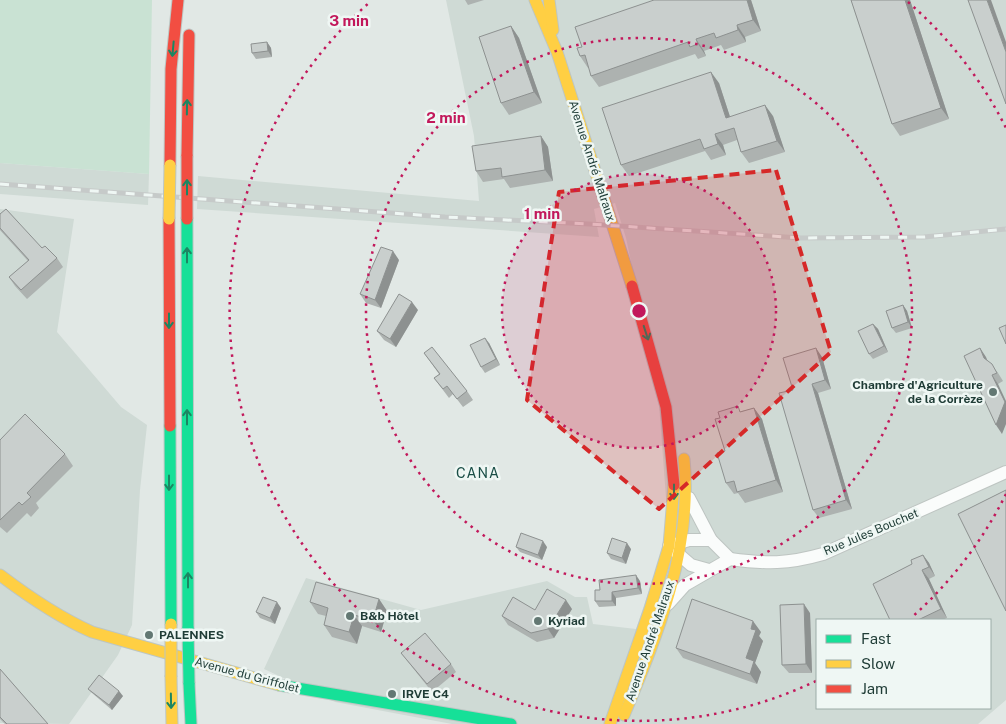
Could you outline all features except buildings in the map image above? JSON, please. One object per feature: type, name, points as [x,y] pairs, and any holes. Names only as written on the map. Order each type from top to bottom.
[{"type":"main road","points":[[172,724],[169,219],[171,69],[178,0]]},
{"type":"main road","name":"Avenue André Malraux","points":[[535,0],[556,52],[627,269],[666,406],[673,460],[676,547],[650,609],[611,716],[610,724]]},
{"type":"main road","name":"Avenue André Malraux","points":[[549,0],[556,52]]},
{"type":"main road","points":[[190,23],[187,68],[187,219],[188,628],[191,724]]},
{"type":"main road","name":"Avenue André Malraux","points":[[627,269],[645,296],[659,338]]},
{"type":"main road","name":"Avenue André Malraux","points":[[619,724],[664,608],[687,494],[682,444],[673,388]]},
{"type":"main road","name":"Avenue du Griffolet","points":[[0,575],[30,598],[65,620],[81,628],[119,640],[274,684],[511,724]]},
{"type":"street","name":"Rue Jules Bouchet","points":[[730,559],[764,564],[794,562],[823,554],[1006,472]]},
{"type":"street","points":[[664,608],[685,585],[730,559],[710,540],[687,494]]},
{"type":"street","points":[[709,570],[691,565],[676,547],[710,540]]},
{"type":"highlighted area","points":[[776,170],[831,352],[659,509],[527,400],[559,192]]},
{"type":"shaded area","points":[[446,0],[1006,0],[1006,700],[978,724],[452,724],[335,702],[264,669],[306,578],[421,610],[547,581],[575,597],[587,597],[593,624],[636,629],[661,555],[667,511],[658,391],[626,238],[615,203],[594,209],[599,237],[197,209],[198,176],[479,201],[474,136]]},
{"type":"shaded area","points":[[0,163],[149,174],[148,205],[0,194]]},
{"type":"shaded area","points":[[0,209],[74,219],[57,332],[121,407],[147,425],[140,490],[132,625],[118,655],[69,724],[0,723]]},
{"type":"green space","points":[[0,0],[152,0],[149,174],[0,163]]},
{"type":"railway","points":[[0,184],[445,217],[801,238],[924,237],[1006,229]]},
{"type":"traffic: fast","points":[[187,219],[188,628]]},
{"type":"traffic: fast","points":[[170,426],[171,624]]},
{"type":"traffic: fast","points":[[188,628],[189,683]]},
{"type":"traffic: fast","points":[[189,683],[191,724]]},
{"type":"traffic: fast","points":[[279,685],[511,724]]},
{"type":"traffic: slow","points":[[535,0],[557,52],[632,286]]},
{"type":"traffic: slow","points":[[549,0],[553,30]]},
{"type":"traffic: slow","points":[[169,219],[170,165]]},
{"type":"traffic: slow","points":[[624,715],[660,622],[678,558],[683,525],[684,459]]},
{"type":"traffic: slow","points":[[610,724],[650,609],[669,546],[674,485]]},
{"type":"traffic: slow","points":[[0,575],[44,606],[92,632],[279,685]]},
{"type":"traffic: slow","points":[[171,624],[171,677]]},
{"type":"traffic: slow","points":[[171,677],[172,724]]},
{"type":"traffic: jam","points":[[170,165],[171,69],[178,0]]},
{"type":"traffic: jam","points":[[187,156],[189,35]]},
{"type":"traffic: jam","points":[[187,156],[187,219]]},
{"type":"traffic: jam","points":[[169,219],[170,426]]},
{"type":"traffic: jam","points":[[632,286],[666,407],[674,485]]},
{"type":"place","name":"Chambre d'Agriculture de la Corrèze","points":[[993,392]]},
{"type":"place","name":"B&b Hôtel","points":[[350,616]]},
{"type":"place","name":"Kyriad","points":[[538,621]]},
{"type":"place","name":"PALENNES","points":[[149,635]]},
{"type":"place","name":"IRVE C4","points":[[392,694]]},
{"type":"district","name":"CANA","points":[[478,473]]}]
